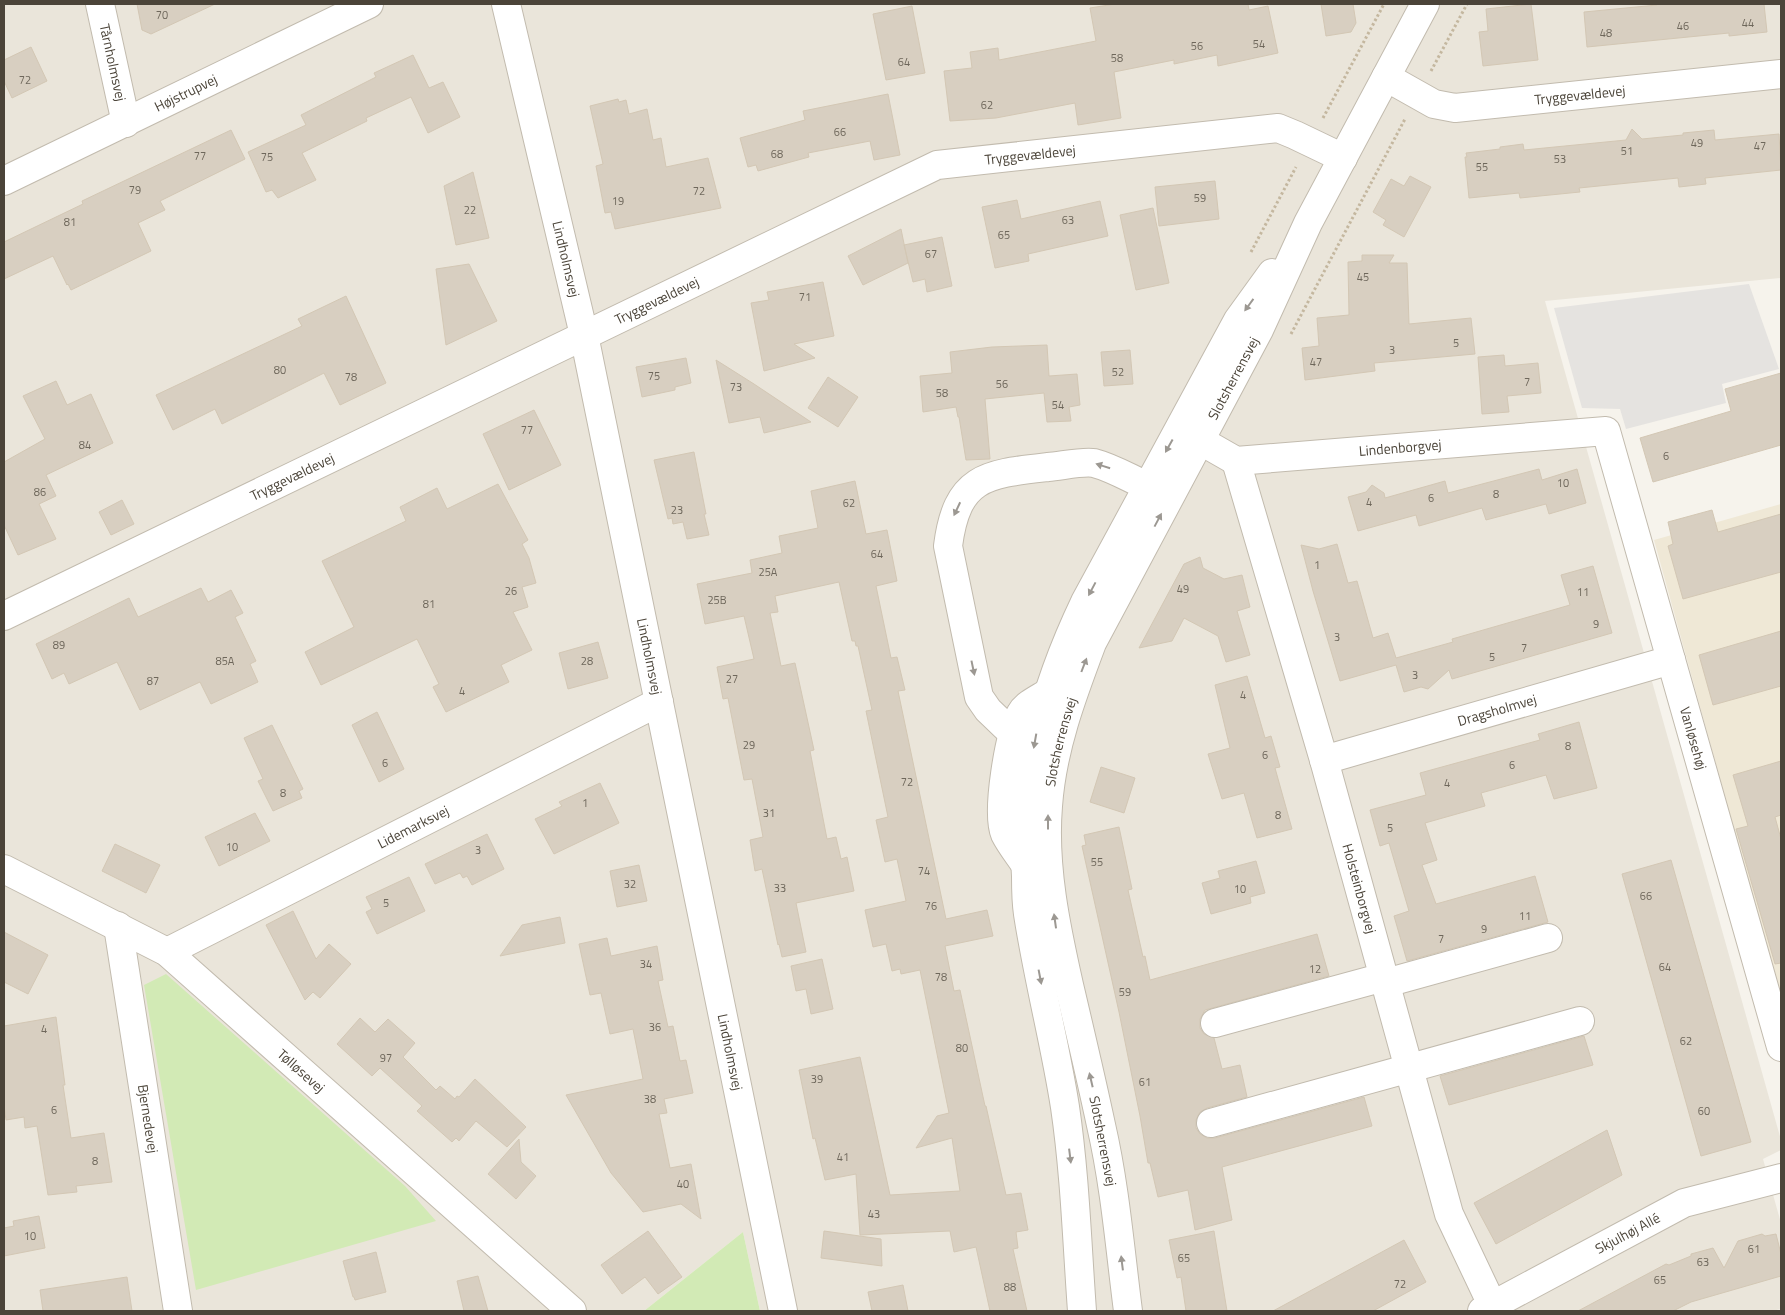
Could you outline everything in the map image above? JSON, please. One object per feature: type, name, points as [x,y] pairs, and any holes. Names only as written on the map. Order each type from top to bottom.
[{"type":"street","name":"Tårnholmsvej","points":[[100,4],[126,123]]},
{"type":"street","name":"Højstrupvej","points":[[4,181],[369,4]]},
{"type":"street","name":"Lindholmsvej","points":[[506,4],[584,335],[783,1311]]},
{"type":"street","name":"Slotsherrensvej","points":[[1128,1311],[1102,1128],[1057,930],[1048,871],[1048,806],[1058,746],[1072,694],[1092,643],[1259,330],[1308,223],[1425,4]]},
{"type":"street","name":"Tryggevældevej","points":[[1386,77],[1434,104],[1456,108],[1781,74]]},
{"type":"street","name":"Tryggevældevej","points":[[4,616],[937,165],[1278,128],[1343,158]]},
{"type":"street","name":"Slotsherrensvej","points":[[1082,1311],[1072,1170],[1064,1107],[1028,912],[1024,821],[1036,733],[1067,640],[1147,486],[1238,320],[1308,223]]},
{"type":"street","name":"Lindenborgvej","points":[[1236,461],[1606,431]]},
{"type":"street","name":"Vanløsehøj","points":[[1606,431],[1781,1047]]},
{"type":"street","points":[[1200,441],[1236,461]]},
{"type":"street","name":"Holsteinborgvej","points":[[1236,461],[1324,760],[1449,1214],[1490,1309]]},
{"type":"street","points":[[1014,734],[988,710],[978,697],[948,546],[951,524],[958,504],[971,488],[985,477],[1010,471],[1092,463],[1115,470],[1147,486]]},
{"type":"street","name":"Dragsholmvej","points":[[1324,760],[1671,660]]},
{"type":"street","points":[[1025,864],[1005,834],[1002,814],[1006,766],[1021,712],[1032,702],[1049,692]]},
{"type":"street","name":"Lidemarksvej","points":[[167,952],[659,702]]},
{"type":"street","name":"Tølløsevej","points":[[4,869],[167,952],[572,1311]]},
{"type":"street","name":"Bjernedevej","points":[[118,926],[178,1311]]},
{"type":"street","points":[[1216,1023],[1548,938]]},
{"type":"street","points":[[1210,1122],[1580,1020]]},
{"type":"street","name":"Skjulhøj Allé","points":[[1490,1309],[1684,1203],[1781,1178]]},
{"type":"shaded area","points":[[4,4],[1781,4],[1781,278],[1545,301],[1781,1140],[1781,1150],[1763,1159],[1781,1223],[1781,1309],[1772,1311],[760,1311],[743,1232],[644,1311],[4,1311]]},
{"type":"shaded area","points":[[1749,284],[1779,369],[1722,384],[1726,403],[1626,429],[1620,409],[1582,408],[1554,308]]},
{"type":"shaded area","points":[[1781,504],[1781,1000],[1654,540]]},
{"type":"green space","points":[[166,974],[405,1186],[436,1221],[196,1290],[144,985]]},
{"type":"green space","points":[[743,1232],[760,1311],[644,1311]]},
{"type":"building","points":[[137,4],[215,4],[151,34],[142,30]]},
{"type":"building","points":[[1115,4],[1248,4],[1249,10],[1268,6],[1278,53],[1218,66],[1217,55],[1174,64],[1174,60],[1114,72],[1121,118],[1078,125],[1075,103],[996,118],[950,121],[944,71],[972,68],[970,52],[998,48],[999,60],[1096,41],[1090,8]]},
{"type":"building","points":[[1321,4],[1353,4],[1356,23],[1351,32],[1326,36]]},
{"type":"building","points":[[1531,4],[1538,60],[1483,66],[1479,32],[1488,31],[1486,9]]},
{"type":"building","points":[[1657,4],[1764,4],[1767,32],[1729,36],[1729,33],[1587,47],[1584,12]]},
{"type":"building","points":[[912,6],[925,73],[886,80],[873,14]]},
{"type":"building","points":[[31,47],[47,81],[12,98],[4,81],[4,60]]},
{"type":"building","points":[[413,55],[429,88],[443,82],[460,117],[428,133],[411,97],[366,118],[367,121],[302,153],[316,180],[278,198],[272,190],[266,192],[248,152],[306,125],[301,115],[376,77],[374,73]]},
{"type":"building","points":[[888,94],[900,155],[874,160],[870,141],[808,153],[809,157],[758,171],[756,165],[748,167],[740,138],[805,120],[803,111]]},
{"type":"building","points":[[618,99],[619,102],[626,100],[629,114],[647,109],[653,140],[661,138],[666,167],[708,158],[721,208],[615,229],[611,212],[605,213],[596,166],[603,164],[590,106]]},
{"type":"building","points":[[1632,129],[1642,139],[1714,130],[1715,140],[1779,134],[1781,170],[1705,178],[1706,184],[1679,187],[1678,178],[1579,188],[1580,192],[1520,198],[1519,193],[1469,198],[1466,153],[1523,144],[1524,150],[1626,140]]},
{"type":"building","points":[[231,130],[245,159],[160,201],[165,210],[138,223],[151,251],[71,290],[53,256],[4,279],[4,242],[83,204],[82,201]]},
{"type":"building","points":[[473,172],[489,238],[456,245],[444,186]]},
{"type":"building","points":[[1410,176],[1431,187],[1404,237],[1383,225],[1386,220],[1373,212],[1391,179],[1404,186]]},
{"type":"building","points":[[1215,181],[1219,219],[1159,226],[1155,187]]},
{"type":"building","points":[[1017,200],[1021,219],[1100,201],[1108,236],[1028,254],[1029,261],[995,268],[982,207]]},
{"type":"building","points":[[1153,208],[1169,283],[1136,290],[1120,215]]},
{"type":"building","points":[[901,229],[908,263],[863,285],[848,256]]},
{"type":"building","points":[[942,237],[952,286],[927,292],[925,279],[913,282],[904,245]]},
{"type":"building","points":[[1362,255],[1394,255],[1389,263],[1407,263],[1409,324],[1471,318],[1475,354],[1374,363],[1375,371],[1305,380],[1302,348],[1319,346],[1317,318],[1349,315],[1348,262],[1362,261]]},
{"type":"building","points":[[469,264],[497,321],[446,345],[436,269]]},
{"type":"building","points":[[823,282],[834,336],[794,344],[815,358],[764,371],[751,303],[769,300],[767,292]]},
{"type":"building","points":[[346,296],[386,383],[340,405],[324,373],[222,424],[215,409],[173,430],[156,395],[302,326],[298,319]]},
{"type":"building","points":[[1047,345],[1049,376],[1077,374],[1080,405],[1069,407],[1071,421],[1047,422],[1044,393],[985,399],[990,459],[966,460],[956,407],[923,412],[920,376],[952,373],[950,352],[992,347]]},
{"type":"building","points":[[1130,350],[1133,384],[1104,386],[1101,352]]},
{"type":"building","points":[[1504,355],[1505,366],[1538,363],[1541,393],[1507,396],[1509,412],[1482,414],[1478,357]]},
{"type":"building","points":[[686,358],[691,383],[675,387],[675,390],[642,397],[636,367]]},
{"type":"building","points":[[716,360],[811,422],[764,433],[760,417],[729,423]]},
{"type":"building","points":[[1781,373],[1781,445],[1653,482],[1640,438],[1731,411],[1725,389]]},
{"type":"building","points":[[828,377],[858,397],[838,427],[808,408]]},
{"type":"building","points":[[56,381],[67,405],[91,394],[113,443],[46,475],[56,496],[39,504],[56,539],[18,555],[4,525],[4,462],[45,439],[23,396]]},
{"type":"building","points":[[534,410],[561,465],[509,490],[483,434]]},
{"type":"building","points":[[694,452],[709,535],[687,539],[683,522],[673,524],[672,518],[668,519],[654,460]]},
{"type":"building","points":[[1539,469],[1542,480],[1577,469],[1586,503],[1549,514],[1546,504],[1486,520],[1482,508],[1419,526],[1416,515],[1358,531],[1348,497],[1366,492],[1372,485],[1384,493],[1385,498],[1445,481],[1448,493]]},
{"type":"building","points":[[855,481],[866,534],[887,530],[897,581],[876,586],[891,658],[897,657],[905,690],[898,691],[946,919],[987,910],[993,936],[945,946],[954,991],[960,990],[1006,1195],[1021,1193],[1028,1230],[1016,1232],[1018,1248],[1013,1249],[1027,1311],[990,1311],[976,1247],[954,1252],[950,1231],[860,1235],[856,1174],[825,1180],[815,1138],[813,1139],[799,1070],[860,1057],[890,1195],[960,1191],[952,1138],[916,1148],[937,1116],[949,1113],[920,970],[901,974],[900,969],[892,971],[886,944],[873,947],[865,910],[906,901],[897,859],[885,862],[876,820],[888,817],[866,711],[872,710],[858,646],[856,646],[855,641],[852,641],[839,582],[775,596],[778,612],[770,613],[781,666],[795,663],[814,750],[810,751],[827,839],[836,837],[841,859],[847,857],[854,891],[796,903],[806,952],[782,957],[762,869],[755,871],[750,840],[763,837],[752,779],[744,780],[728,698],[723,699],[717,667],[754,659],[744,616],[705,624],[697,584],[752,573],[750,560],[782,553],[779,536],[818,528],[811,491]]},
{"type":"building","points":[[498,484],[528,540],[522,544],[529,558],[536,583],[522,587],[528,607],[513,612],[532,650],[501,665],[509,682],[446,712],[433,687],[439,684],[417,639],[321,685],[305,652],[354,627],[322,561],[406,521],[400,507],[437,488],[447,509]]},
{"type":"building","points":[[122,500],[134,524],[111,535],[99,512]]},
{"type":"building","points":[[1712,510],[1718,532],[1781,514],[1781,572],[1683,599],[1668,546],[1673,544],[1668,522]]},
{"type":"building","points":[[1337,544],[1348,583],[1357,581],[1373,638],[1388,633],[1396,658],[1453,642],[1452,639],[1570,605],[1561,575],[1593,566],[1612,633],[1452,679],[1449,670],[1428,689],[1421,687],[1404,692],[1396,665],[1340,681],[1301,545],[1319,549]]},
{"type":"building","points":[[1200,557],[1203,568],[1224,579],[1242,575],[1250,607],[1237,611],[1250,655],[1226,662],[1218,636],[1184,618],[1172,641],[1139,648],[1184,564]]},
{"type":"building","points":[[201,588],[208,602],[231,590],[243,613],[235,617],[256,661],[250,664],[258,682],[211,704],[200,682],[140,710],[117,662],[69,684],[64,673],[52,679],[36,644],[129,598],[138,617]]},
{"type":"building","points":[[1781,631],[1781,686],[1713,705],[1699,655]]},
{"type":"building","points":[[598,642],[608,678],[568,689],[559,653]]},
{"type":"building","points":[[1247,676],[1265,738],[1271,736],[1280,767],[1275,768],[1292,829],[1257,838],[1244,793],[1222,799],[1208,754],[1230,748],[1215,685]]},
{"type":"building","points":[[377,712],[404,769],[379,782],[352,725]]},
{"type":"building","points":[[1579,722],[1597,788],[1554,799],[1546,775],[1481,793],[1485,806],[1425,823],[1437,860],[1422,865],[1436,904],[1535,876],[1548,922],[1407,961],[1394,916],[1409,911],[1389,843],[1380,846],[1370,810],[1426,795],[1420,773],[1540,740],[1538,734]]},
{"type":"building","points":[[272,725],[303,789],[299,791],[302,798],[273,811],[258,781],[263,779],[244,738]]},
{"type":"building","points":[[1781,761],[1781,815],[1775,817],[1781,839],[1781,963],[1775,964],[1736,829],[1748,826],[1733,775]]},
{"type":"building","points":[[1101,767],[1135,778],[1124,813],[1090,802]]},
{"type":"building","points":[[600,783],[619,823],[554,854],[535,819],[562,806],[559,802]]},
{"type":"building","points":[[255,813],[270,841],[219,866],[205,837]]},
{"type":"building","points":[[1119,827],[1132,889],[1128,890],[1150,980],[1317,934],[1329,976],[1205,1010],[1200,1019],[1200,1028],[1204,1034],[1214,1038],[1222,1069],[1240,1065],[1247,1097],[1207,1108],[1200,1112],[1196,1120],[1196,1128],[1200,1134],[1207,1138],[1215,1138],[1364,1097],[1372,1126],[1222,1167],[1232,1220],[1195,1230],[1188,1190],[1158,1197],[1150,1163],[1148,1163],[1119,1012],[1082,846],[1086,845],[1084,835]]},
{"type":"building","points":[[487,834],[504,869],[472,885],[467,876],[463,878],[460,873],[435,884],[425,864]]},
{"type":"building","points":[[115,844],[160,865],[146,893],[102,871]]},
{"type":"building","points":[[1671,860],[1751,1142],[1701,1156],[1622,874]]},
{"type":"building","points":[[1256,861],[1265,893],[1250,897],[1251,903],[1211,914],[1202,883],[1220,878],[1218,871]]},
{"type":"building","points":[[639,865],[647,901],[617,907],[610,871]]},
{"type":"building","points":[[409,877],[425,911],[377,934],[366,912],[372,909],[366,897]]},
{"type":"building","points":[[293,911],[316,959],[329,944],[351,964],[320,998],[313,992],[305,1000],[266,925]]},
{"type":"building","points":[[560,917],[565,943],[500,956],[522,925]]},
{"type":"building","points":[[4,932],[48,955],[28,994],[4,982]]},
{"type":"building","points":[[607,938],[611,956],[657,946],[663,980],[658,981],[668,1027],[673,1026],[680,1061],[686,1060],[693,1093],[664,1099],[667,1113],[659,1114],[670,1168],[691,1164],[701,1219],[681,1204],[643,1212],[611,1173],[566,1095],[643,1079],[633,1029],[610,1034],[601,993],[590,995],[579,944]]},
{"type":"building","points":[[822,959],[833,1009],[811,1014],[806,989],[796,991],[791,966]]},
{"type":"building","points":[[56,1017],[71,1138],[104,1133],[112,1182],[76,1186],[77,1192],[48,1195],[37,1126],[25,1128],[24,1117],[6,1120],[4,1105],[4,1026]]},
{"type":"building","points":[[360,1018],[375,1032],[388,1019],[415,1043],[403,1057],[436,1090],[440,1086],[455,1099],[475,1079],[526,1127],[507,1147],[476,1121],[459,1141],[456,1138],[452,1142],[417,1111],[422,1106],[380,1068],[372,1076],[337,1044]]},
{"type":"building","points":[[1584,1036],[1593,1065],[1449,1105],[1440,1076]]},
{"type":"building","points":[[1607,1130],[1622,1175],[1496,1244],[1474,1203]]},
{"type":"building","points":[[519,1139],[521,1162],[536,1176],[516,1199],[488,1174]]},
{"type":"building","points":[[39,1216],[45,1248],[4,1256],[4,1228],[14,1226],[13,1221]]},
{"type":"building","points":[[648,1231],[682,1277],[658,1294],[645,1277],[622,1294],[601,1265]]},
{"type":"building","points":[[824,1231],[881,1239],[882,1266],[821,1258]]},
{"type":"building","points":[[1214,1231],[1227,1311],[1186,1311],[1181,1277],[1177,1278],[1169,1240]]},
{"type":"building","points":[[1762,1234],[1765,1236],[1776,1234],[1781,1254],[1781,1276],[1691,1302],[1673,1311],[1578,1311],[1666,1264],[1669,1265],[1691,1256],[1691,1254],[1713,1248],[1724,1268],[1738,1241]]},
{"type":"building","points":[[1404,1240],[1426,1282],[1373,1311],[1273,1311]]},
{"type":"building","points":[[376,1252],[386,1292],[355,1300],[343,1261]]},
{"type":"building","points":[[478,1276],[488,1311],[464,1311],[457,1281]]},
{"type":"building","points":[[127,1277],[132,1311],[43,1311],[40,1290]]},
{"type":"building","points":[[903,1285],[908,1311],[872,1311],[868,1292]]}]
